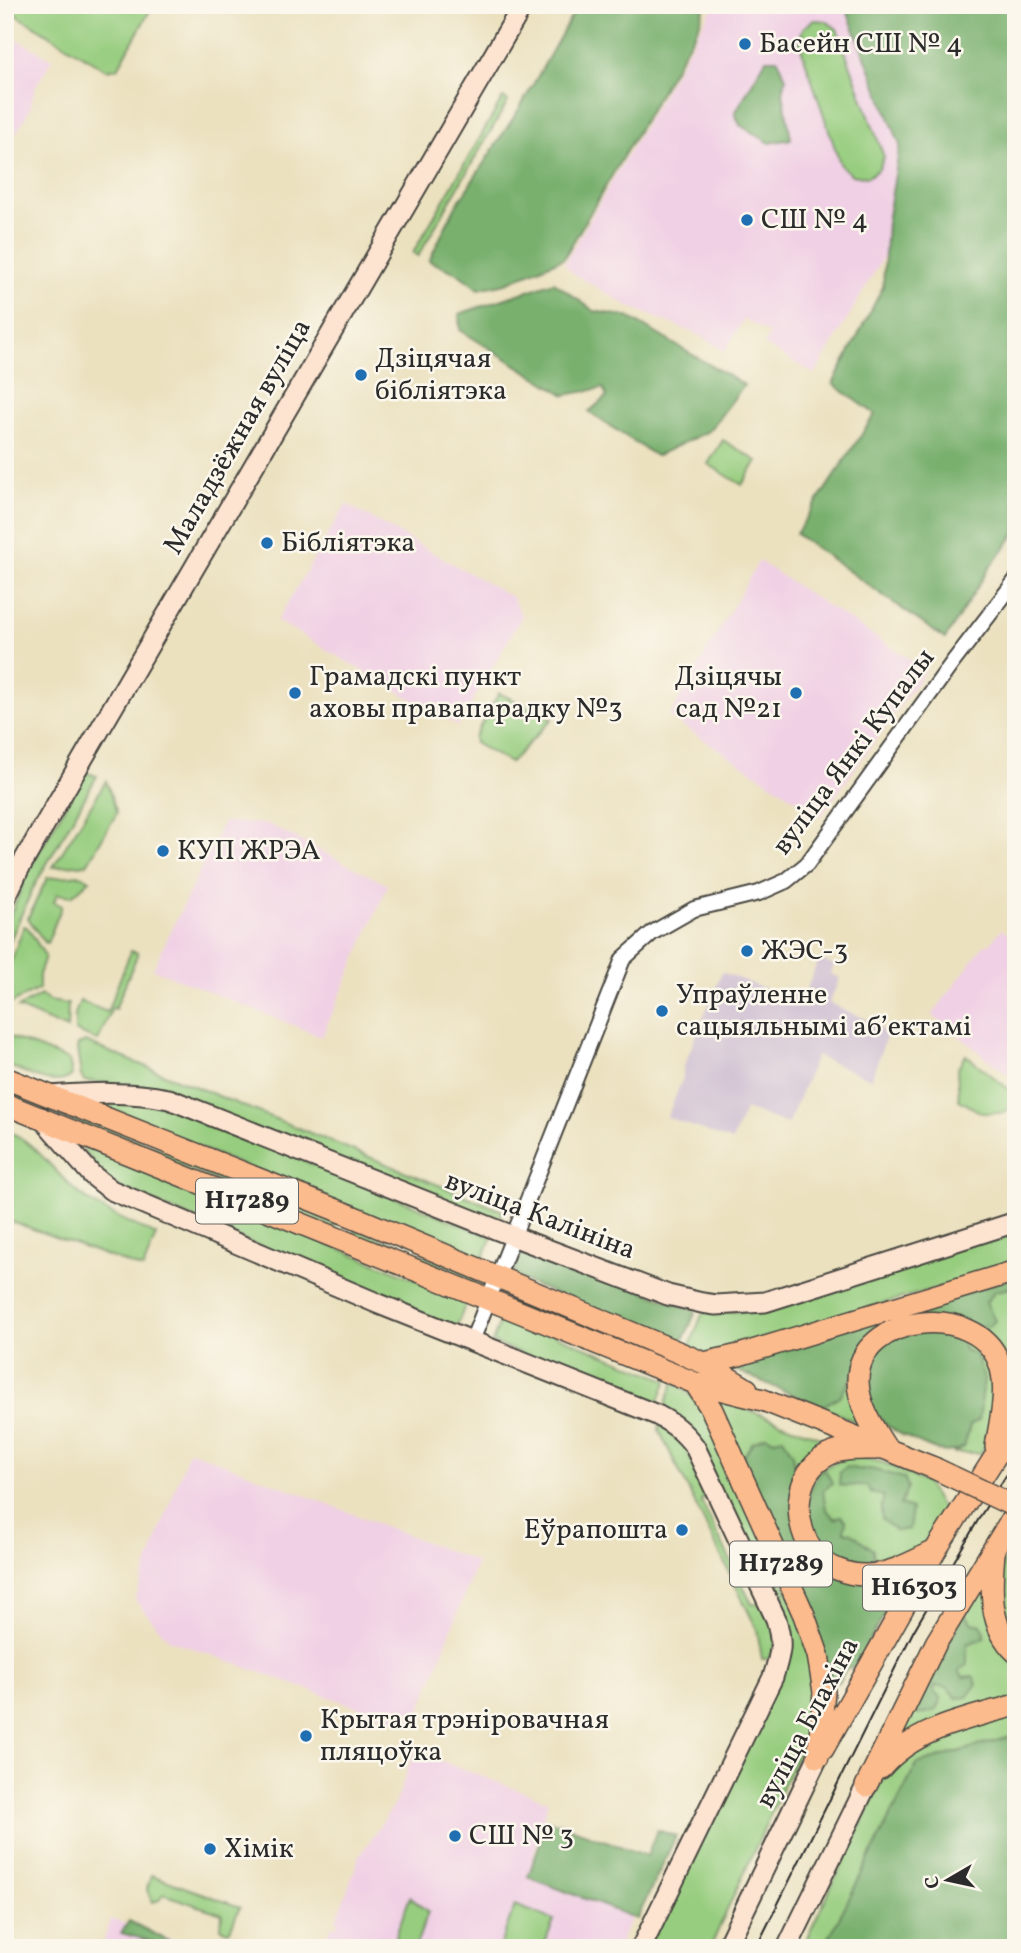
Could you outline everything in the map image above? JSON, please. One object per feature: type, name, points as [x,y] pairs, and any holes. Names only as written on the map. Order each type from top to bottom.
[{"type":"main road","name":"вуліца Калініна","points":[[5,1078],[354,1217],[704,1363],[763,1400]]},
{"type":"main road","name":"вуліца Калініна","points":[[5,1104],[695,1383],[763,1400],[886,1448],[934,1468],[1016,1509]]},
{"type":"main road","points":[[345,1240],[354,1217]]},
{"type":"main road","points":[[704,1363],[1016,1270]]},
{"type":"main road","points":[[886,1448],[869,1420],[860,1397],[858,1378],[864,1357],[882,1336],[907,1325],[936,1321],[962,1326],[985,1341],[999,1362],[1004,1385],[995,1455]]},
{"type":"main road","points":[[611,1348],[619,1328]]},
{"type":"main road","name":"Н17289","points":[[695,1383],[712,1410],[804,1615],[818,1655],[824,1692],[818,1757]]},
{"type":"main road","name":"вуліца Блахіна","points":[[818,1757],[935,1550],[1016,1424]]},
{"type":"main road","name":"Н17289","points":[[886,1448],[850,1449],[828,1455],[813,1467],[802,1486],[798,1508],[803,1531],[816,1555],[835,1569],[861,1575],[885,1573],[935,1550]]},
{"type":"main road","name":"Н16303","points":[[866,1786],[936,1643],[1016,1509]]},
{"type":"main road","points":[[995,1546],[991,1587],[995,1619],[1008,1645],[1016,1653]]},
{"type":"main road","points":[[866,1786],[893,1754],[917,1737],[944,1726],[1016,1705]]},
{"type":"street","name":"Маладзёжная вуліца","points":[[5,899],[19,869],[88,748],[523,5]]},
{"type":"street","name":"вуліца Янкі Купалы","points":[[472,1341],[623,959],[652,933],[694,909],[759,894],[786,881],[807,864],[1016,580]]},
{"type":"street","name":"вуліца Калініна","points":[[48,1096],[139,1093],[169,1099],[668,1295],[716,1305],[765,1302],[1016,1222]]},
{"type":"street","name":"вуліца Калініна","points":[[41,1117],[81,1163],[111,1190],[657,1415],[682,1430],[695,1447],[776,1619],[782,1639],[781,1651]]},
{"type":"street","points":[[81,1163],[78,1150],[81,1144],[96,1140]]},
{"type":"street","name":"вуліца Блахіна","points":[[641,1948],[773,1676],[781,1651]]},
{"type":"street","name":"вуліца Блахіна","points":[[726,1948],[818,1757]]},
{"type":"street","points":[[786,1948],[866,1786]]},
{"type":"shaded area","name":"СШ № 4","points":[[714,5],[786,5],[794,10],[797,5],[853,5],[930,177],[815,374],[764,345],[770,334],[744,319],[725,351],[701,336],[628,306],[573,273],[564,264]]},
{"type":"shaded area","points":[[5,33],[52,59],[35,88],[30,109],[5,153]]},
{"type":"shaded area","points":[[346,504],[512,597],[522,616],[458,726],[277,621]]},
{"type":"shaded area","name":"Дзіцячы сад №21","points":[[759,561],[926,670],[821,816],[669,717]]},
{"type":"shaded area","points":[[223,822],[268,824],[388,885],[322,1037],[153,969]]},
{"type":"shaded area","points":[[1001,929],[1011,936],[1016,930],[1016,1081],[932,1015],[984,945],[991,943]]},
{"type":"shaded area","points":[[819,959],[834,965],[831,974],[840,978],[829,1003],[879,1025],[886,1037],[871,1079],[816,1056],[788,1124],[745,1109],[732,1141],[667,1117],[683,1078],[683,1068],[722,972],[781,995],[785,987],[804,995]]},
{"type":"shaded area","points":[[189,1450],[477,1562],[414,1727],[169,1640],[135,1600]]},
{"type":"shaded area","name":"СШ № 3","points":[[414,1751],[548,1801],[528,1877],[632,1917],[618,1948],[323,1948],[332,1925],[337,1926],[336,1920],[360,1855],[397,1800]]},
{"type":"shaded area","points":[[111,1919],[196,1948],[101,1948]]},
{"type":"green space","points":[[5,5],[153,5],[118,68],[106,70],[5,8]]},
{"type":"green space","points":[[578,5],[705,5],[699,26],[564,258],[506,283],[479,289],[457,273],[429,261],[454,209],[521,106]]},
{"type":"green space","points":[[833,5],[1016,5],[1016,366],[1013,368],[1011,394],[1016,400],[1016,533],[988,570],[945,639],[796,534],[875,414],[833,384],[883,287],[887,222],[900,145],[847,11]]},
{"type":"green space","points":[[814,20],[826,21],[837,29],[884,157],[879,169],[868,177],[852,175],[841,166],[799,42],[803,28]]},
{"type":"green space","points":[[766,59],[778,59],[786,78],[783,93],[791,139],[770,143],[740,125],[735,113]]},
{"type":"green space","points":[[503,98],[508,101],[418,256],[413,253]]},
{"type":"green space","points":[[554,282],[594,311],[628,317],[744,385],[709,431],[656,456],[589,412],[607,396],[603,388],[565,395],[460,330],[459,314]]},
{"type":"green space","points":[[723,440],[757,461],[742,485],[708,464]]},
{"type":"green space","points":[[499,693],[552,719],[510,763],[475,743],[474,737]]},
{"type":"green space","points":[[84,772],[97,776],[32,890],[5,952],[5,928],[28,872]]},
{"type":"green space","points":[[106,781],[117,813],[87,864],[53,867]]},
{"type":"green space","points":[[81,875],[90,880],[72,896],[57,894],[54,902],[62,906],[47,943],[44,942],[28,918],[47,878]]},
{"type":"green space","points":[[24,926],[28,928],[45,956],[39,975],[39,989],[10,1004],[5,1002],[5,978]]},
{"type":"green space","points":[[131,951],[138,953],[115,1009],[112,1008],[98,1041],[75,1031],[75,1014],[80,1001],[107,1012]]},
{"type":"green space","points":[[41,995],[49,1001],[68,1004],[67,1029],[18,1008]]},
{"type":"green space","points":[[5,1035],[69,1060],[72,1075],[57,1081],[49,1080],[5,1064]]},
{"type":"green space","points":[[85,1042],[503,1211],[498,1222],[139,1086],[84,1081],[77,1049],[78,1045]]},
{"type":"green space","points":[[966,1055],[1016,1095],[1016,1100],[1004,1113],[982,1113],[959,1100],[957,1069]]},
{"type":"green space","points":[[5,1087],[338,1220],[335,1228],[5,1095]]},
{"type":"green space","points":[[100,1102],[167,1105],[492,1237],[481,1264],[99,1106]]},
{"type":"green space","points":[[5,1130],[25,1141],[93,1204],[156,1235],[143,1269],[5,1219]]},
{"type":"green space","points":[[85,1146],[467,1300],[456,1329],[113,1185],[83,1151]]},
{"type":"green space","points":[[1016,1228],[1016,1265],[706,1355],[689,1348],[703,1312],[767,1311]]},
{"type":"green space","points":[[356,1229],[476,1276],[474,1282],[353,1236]]},
{"type":"green space","points":[[524,1246],[696,1311],[681,1346],[512,1276]]},
{"type":"green space","points":[[1016,1277],[1016,1287],[995,1291],[986,1302],[995,1321],[988,1327],[906,1318],[850,1380],[840,1396],[821,1407],[724,1365]]},
{"type":"green space","points":[[1016,1287],[1016,1402],[1005,1419],[1009,1385],[975,1327],[986,1302],[995,1291]]},
{"type":"green space","points":[[503,1314],[667,1380],[656,1408],[492,1342]]},
{"type":"green space","points":[[909,1330],[959,1332],[964,1350],[976,1354],[984,1379],[979,1420],[970,1425],[964,1447],[958,1450],[936,1450],[899,1433],[881,1420],[869,1402],[866,1381],[877,1350],[892,1337]]},
{"type":"green space","points":[[959,1332],[982,1345],[998,1387],[987,1442],[981,1453],[953,1453],[964,1447],[970,1425],[964,1350]]},
{"type":"green space","points":[[850,1380],[864,1425],[821,1407],[840,1396]]},
{"type":"green space","points":[[674,1382],[693,1397],[705,1413],[799,1616],[818,1694],[813,1721],[710,1948],[648,1948],[786,1654],[699,1445],[663,1411]]},
{"type":"green space","points":[[710,1395],[840,1445],[796,1482],[740,1462]]},
{"type":"green space","points":[[660,1423],[681,1439],[708,1490],[701,1501],[752,1604],[764,1604],[777,1640],[769,1659],[762,1659],[757,1629],[659,1430]]},
{"type":"green space","points":[[766,1436],[774,1440],[783,1438],[793,1454],[811,1558],[909,1572],[855,1666],[846,1669],[838,1682],[827,1684],[740,1462],[752,1443]]},
{"type":"green space","points":[[852,1455],[887,1464],[926,1483],[945,1514],[926,1540],[911,1554],[861,1569],[843,1531],[826,1509],[818,1470]]},
{"type":"green space","points":[[846,1467],[871,1469],[904,1478],[908,1487],[900,1505],[912,1509],[909,1529],[896,1531],[882,1519],[884,1496],[871,1493],[867,1486],[839,1485],[840,1472]]},
{"type":"green space","points":[[818,1470],[826,1471],[832,1483],[823,1491],[826,1509],[835,1519],[841,1516],[846,1521],[844,1531],[852,1533],[873,1550],[874,1560],[861,1569],[820,1552],[804,1508]]},
{"type":"green space","points":[[1013,1540],[1016,1540],[1016,1645],[1000,1616],[1000,1569]]},
{"type":"green space","points":[[984,1580],[1016,1661],[1016,1698],[895,1742]]},
{"type":"green space","points":[[964,1614],[972,1623],[981,1625],[985,1632],[984,1638],[967,1644],[967,1665],[959,1670],[963,1677],[973,1676],[977,1684],[967,1697],[956,1698],[947,1687],[935,1686],[934,1692],[941,1699],[936,1710],[919,1715],[911,1711]]},
{"type":"green space","points":[[1016,1713],[1016,1735],[917,1764],[824,1948],[802,1948],[891,1762],[919,1742]]},
{"type":"green space","points":[[1016,1735],[1016,1948],[824,1948],[917,1764]]},
{"type":"green space","points":[[548,1820],[647,1856],[657,1830],[676,1836],[637,1919],[528,1877]]},
{"type":"green space","points":[[151,1875],[240,1907],[230,1930],[221,1928],[222,1914],[163,1894],[160,1900],[152,1902],[147,1890]]},
{"type":"green space","points":[[410,1897],[428,1912],[415,1948],[391,1948]]},
{"type":"green space","points":[[515,1905],[554,1920],[543,1948],[499,1948]]},
{"type":"green space","points":[[129,1921],[176,1945],[192,1948],[161,1948],[161,1944],[121,1933]]},
{"type":"tram line","points":[[756,1948],[913,1632],[1016,1460]]},
{"type":"place","name":"Басейн СШ № 4","points":[[745,44]]},
{"type":"place","name":"СШ № 4","points":[[747,220]]},
{"type":"place","name":"Дзіцячая бібліятэка","points":[[361,375]]},
{"type":"place","name":"Бібліятэка","points":[[267,543]]},
{"type":"place","name":"Грамадскі пункт аховы правапарадку №3","points":[[295,693]]},
{"type":"place","name":"Дзіцячы сад №21","points":[[796,693]]},
{"type":"place","name":"КУП ЖРЭА","points":[[163,851]]},
{"type":"place","name":"ЖЭС-3","points":[[747,951]]},
{"type":"place","name":"Упраўленне сацыяльнымі абʼектамі","points":[[662,1011]]},
{"type":"place","name":"Еўрапошта","points":[[682,1530]]},
{"type":"place","name":"Крытая трэніровачная пляцоўка","points":[[306,1736]]},
{"type":"place","name":"СШ № 3","points":[[455,1836]]},
{"type":"place","name":"Хімік","points":[[210,1849]]}]
